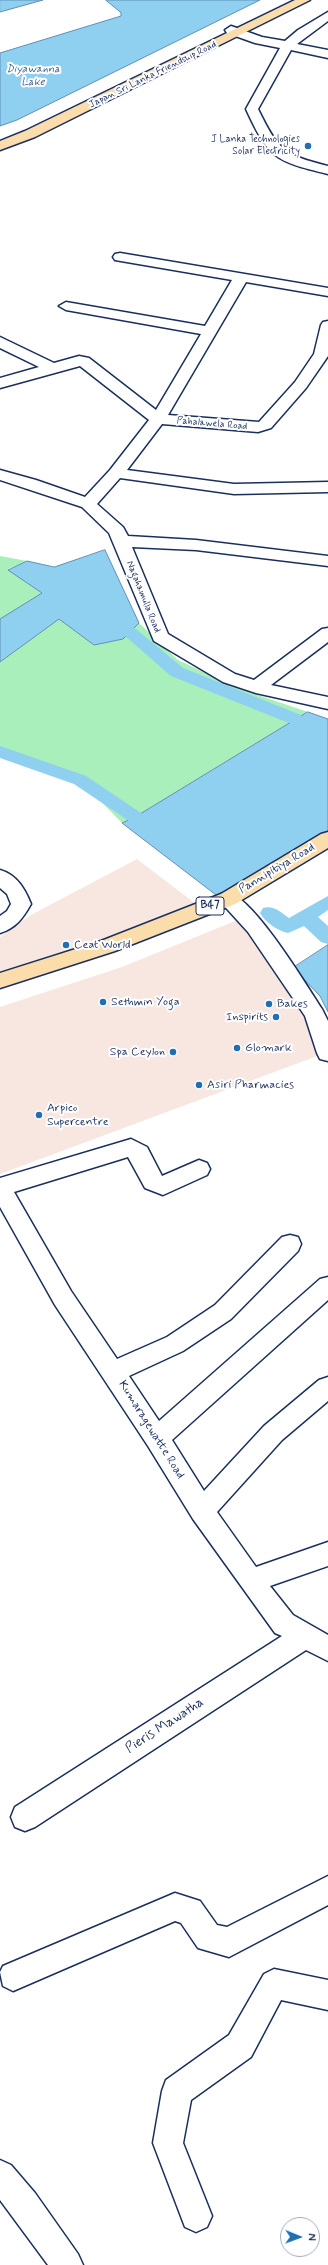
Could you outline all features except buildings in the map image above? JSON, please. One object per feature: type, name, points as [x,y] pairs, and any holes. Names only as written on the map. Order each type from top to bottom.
[{"type":"main road","name":"Japan Sri Lanka Friendship Road","points":[[0,146],[30,134],[234,32],[289,0]]},
{"type":"main road","name":"Japan Sri Lanka Friendship Road","points":[[0,139],[24,130],[304,0]]},
{"type":"main road","name":"Pannipitiya Road","points":[[0,981],[234,904],[328,839]]},
{"type":"main road","name":"Pannipitiya Road","points":[[0,996],[116,959],[234,904],[328,856]]},
{"type":"street","points":[[325,168],[302,164],[277,152],[264,134],[252,110],[287,46],[314,24],[328,16]]},
{"type":"street","points":[[314,24],[328,28]]},
{"type":"street","points":[[234,32],[287,46],[328,54]]},
{"type":"street","points":[[120,257],[328,292]]},
{"type":"street","points":[[88,504],[116,473],[158,419],[208,331],[241,278]]},
{"type":"street","points":[[66,306],[208,331]]},
{"type":"street","name":"Pahalawela Road","points":[[158,419],[249,428],[265,425],[326,356],[328,325]]},
{"type":"street","points":[[0,342],[52,368]]},
{"type":"street","points":[[0,383],[75,361],[84,361],[158,419]]},
{"type":"street","points":[[116,473],[234,488],[328,487]]},
{"type":"street","name":"Nagahamulla Road","points":[[0,476],[30,483],[88,504],[117,531],[160,637],[229,678],[256,687],[328,703]]},
{"type":"street","points":[[121,541],[196,545],[328,561]]},
{"type":"street","points":[[256,687],[328,633]]},
{"type":"street","points":[[0,878],[16,891],[21,904],[14,916],[0,926]]},
{"type":"street","points":[[234,904],[259,932],[315,1014],[328,1053]]},
{"type":"street","points":[[0,1187],[131,1148],[139,1153],[154,1182],[163,1186],[199,1169]]},
{"type":"street","name":"Kumaragewatte Road","points":[[0,1187],[63,1298],[114,1372],[202,1511],[251,1581],[284,1624],[328,1649]]},
{"type":"street","points":[[114,1372],[175,1344],[223,1312],[290,1244]]},
{"type":"street","points":[[157,1438],[328,1286]]},
{"type":"street","points":[[202,1511],[273,1433],[328,1387]]},
{"type":"street","points":[[251,1581],[328,1554]]},
{"type":"street","name":"Pieris Mawatha","points":[[25,1817],[305,1636]]},
{"type":"street","points":[[13,1976],[175,1907],[190,1911],[208,1938],[229,1942],[328,1890]]},
{"type":"street","points":[[196,2216],[168,2143],[177,2091],[240,2046],[274,1984],[328,1995]]},
{"type":"street","points":[[0,2176],[24,2204],[67,2265]]},
{"type":"shaded area","points":[[137,859],[196,904],[104,941],[0,974],[0,937],[31,915]]},
{"type":"shaded area","points":[[240,919],[307,1016],[320,1055],[0,1174],[0,1007],[122,967]]},
{"type":"green space","points":[[0,556],[27,561],[8,569],[42,593],[0,619]]},
{"type":"green space","points":[[59,619],[94,645],[123,639],[139,623],[178,660],[240,689],[308,712],[135,817],[122,823],[80,780],[0,752],[0,662]]},
{"type":"water","points":[[0,0],[43,0],[0,12]]},
{"type":"water","name":"Diyawanna Lake","points":[[106,0],[260,0],[17,120],[0,126],[0,53],[121,16],[121,13]]},
{"type":"water","points":[[105,550],[139,623],[123,639],[94,645],[59,619],[0,662],[0,619],[42,593],[8,570],[27,561],[54,567]]},
{"type":"water","points":[[308,712],[328,719],[328,835],[220,898],[122,823],[135,817]]},
{"type":"water","points":[[328,945],[328,1012],[320,996],[293,968]]},
{"type":"waterway","points":[[130,632],[177,672],[295,719]]},
{"type":"waterway","points":[[0,752],[80,780],[135,817]]},
{"type":"waterway","points":[[305,916],[328,902]]},
{"type":"waterway","points":[[269,913],[288,927],[305,916]]},
{"type":"waterway","points":[[305,916],[328,937]]},
{"type":"place","name":"J Lanka Technologies Solar Electricity","points":[[308,146]]},
{"type":"place","name":"Ceat World","points":[[66,945]]},
{"type":"place","name":"Sethmin Yoga","points":[[103,1002]]},
{"type":"place","name":"Bakes","points":[[269,1004]]},
{"type":"place","name":"Inspirits","points":[[276,1017]]},
{"type":"place","name":"Glomark","points":[[237,1048]]},
{"type":"place","name":"Spa Ceylon","points":[[173,1052]]},
{"type":"place","name":"Asiri Pharmacies","points":[[199,1085]]},
{"type":"place","name":"Arpico Supercentre","points":[[39,1115]]}]
